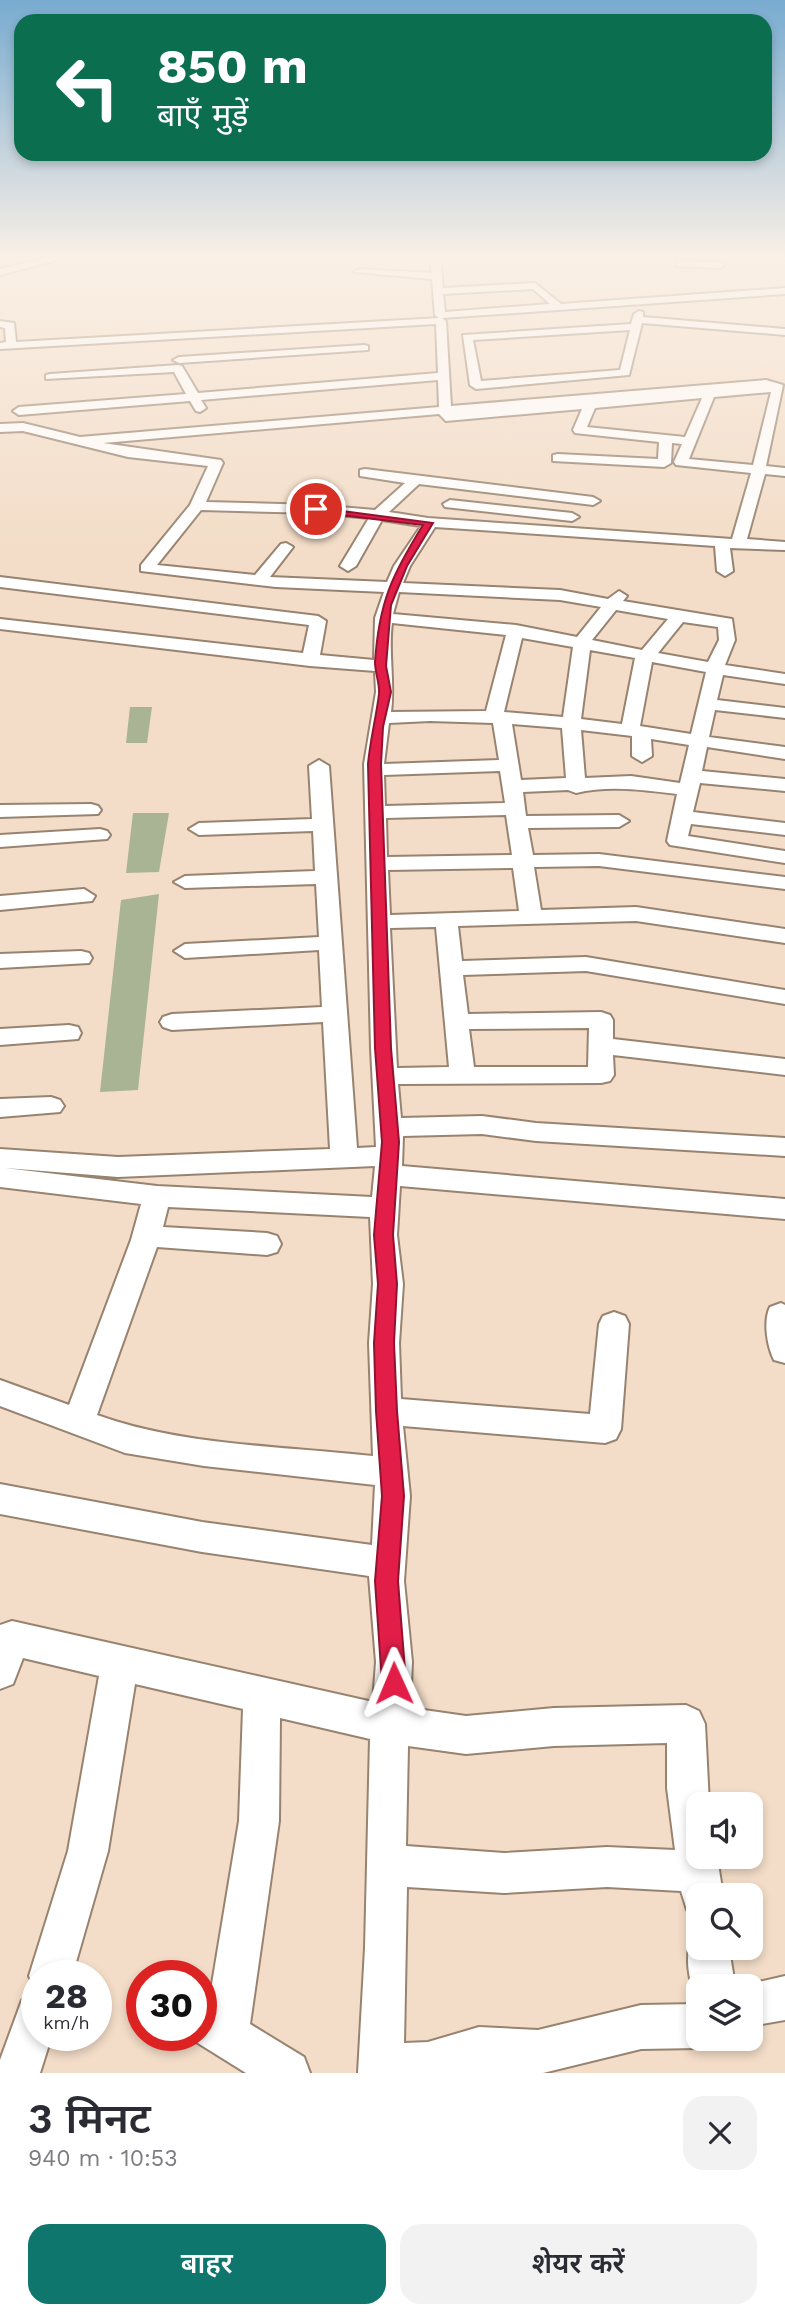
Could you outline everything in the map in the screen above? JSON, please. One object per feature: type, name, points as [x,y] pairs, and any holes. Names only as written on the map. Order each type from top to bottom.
[{"type":"street","points":[[0,428],[42,385],[64,354]]},
{"type":"street","points":[[168,354],[179,360],[193,382],[193,397],[212,430]]},
{"type":"street","points":[[179,360],[180,354]]},
{"type":"street","points":[[279,354],[299,388]]},
{"type":"street","points":[[42,385],[179,360],[283,354]]},
{"type":"street","points":[[231,368],[287,369],[354,361],[359,354]]},
{"type":"street","points":[[443,354],[446,417],[531,416],[590,405],[640,413]]},
{"type":"street","points":[[473,354],[470,354],[476,385],[625,373]]},
{"type":"street","points":[[558,458],[664,463],[666,443],[640,413],[625,373],[630,354]]},
{"type":"street","points":[[610,358],[630,357]]},
{"type":"street","points":[[472,369],[486,368]]},
{"type":"street","points":[[81,441],[212,430],[397,405],[426,394],[444,376]]},
{"type":"street","points":[[19,411],[395,380],[426,394],[445,410],[640,413],[766,384],[777,386],[779,418],[760,469],[741,535]]},
{"type":"street","points":[[395,380],[397,405]]},
{"type":"street","points":[[173,383],[193,382]]},
{"type":"street","points":[[590,405],[579,430],[709,395],[778,389]]},
{"type":"street","points":[[709,395],[681,462],[785,471]]},
{"type":"street","points":[[188,414],[216,412]]},
{"type":"street","points":[[0,428],[64,424]]},
{"type":"street","points":[[23,427],[149,457],[216,463],[197,506],[127,588]]},
{"type":"street","points":[[149,457],[147,453],[153,446],[176,433]]},
{"type":"street","points":[[569,443],[689,441]]},
{"type":"street","points":[[365,473],[463,487],[593,500]]},
{"type":"street","points":[[348,566],[378,515],[416,480]]},
{"type":"street","points":[[463,487],[433,522],[393,586],[383,618],[380,666],[385,692],[379,718],[375,769],[390,1153],[383,1235],[388,1284],[384,1343],[386,1411],[393,1496],[386,1581],[394,1662],[386,1792],[380,2070],[428,2064],[479,2049],[538,2052],[640,2027],[686,2026]]},
{"type":"street","points":[[450,503],[586,518]]},
{"type":"street","points":[[197,506],[294,508],[433,522],[701,540],[722,544],[741,535],[785,532]]},
{"type":"street","points":[[741,535],[785,546]]},
{"type":"street","points":[[722,544],[726,571]]},
{"type":"street","points":[[260,609],[268,580],[286,547]]},
{"type":"street","points":[[146,568],[268,580],[451,588],[549,588],[611,605],[726,622],[727,640],[718,656],[677,841],[785,858]]},
{"type":"street","points":[[193,597],[211,574]]},
{"type":"street","points":[[0,582],[318,621],[310,661]]},
{"type":"street","points":[[444,622],[451,588]]},
{"type":"street","points":[[531,916],[509,765],[498,717],[514,630],[549,588]]},
{"type":"street","points":[[576,785],[571,723],[583,655],[581,643],[623,590]]},
{"type":"street","points":[[642,756],[635,730],[645,656],[690,598]]},
{"type":"street","points":[[383,618],[514,630],[717,670],[785,679]]},
{"type":"street","points":[[0,624],[310,661],[380,666]]},
{"type":"street","points":[[709,704],[785,713]]},
{"type":"street","points":[[379,718],[447,714],[571,723],[785,753]]},
{"type":"street","points":[[375,769],[509,765]]},
{"type":"street","points":[[319,766],[344,1157]]},
{"type":"street","points":[[512,786],[631,782],[785,785]]},
{"type":"street","points":[[0,811],[91,810]]},
{"type":"street","points":[[376,812],[619,821]]},
{"type":"street","points":[[682,817],[785,829]]},
{"type":"street","points":[[199,829],[322,825]]},
{"type":"street","points":[[0,841],[100,835]]},
{"type":"street","points":[[377,864],[523,860],[632,862],[785,883]]},
{"type":"street","points":[[185,882],[326,877]]},
{"type":"street","points":[[0,902],[84,896]]},
{"type":"street","points":[[380,922],[636,914],[785,936]]},
{"type":"street","points":[[446,920],[462,1076]]},
{"type":"street","points":[[185,951],[330,943]]},
{"type":"street","points":[[0,961],[81,958]]},
{"type":"street","points":[[450,968],[586,964],[785,997]]},
{"type":"street","points":[[172,1022],[334,1014]]},
{"type":"street","points":[[385,1076],[601,1075],[601,1020],[455,1023]]},
{"type":"street","points":[[0,1037],[69,1033]]},
{"type":"street","points":[[600,1045],[785,1067]]},
{"type":"street","points":[[0,1108],[51,1105]]},
{"type":"street","points":[[0,1158],[118,1167],[344,1157],[390,1153],[482,1125],[536,1132],[785,1147]]},
{"type":"street","points":[[390,1153],[785,1209]]},
{"type":"street","points":[[0,1177],[157,1196],[387,1208]]},
{"type":"street","points":[[79,1421],[146,1236],[157,1196]]},
{"type":"street","points":[[146,1236],[267,1244]]},
{"type":"street","points":[[781,1315],[785,1351]]},
{"type":"street","points":[[386,1411],[605,1429],[614,1324]]},
{"type":"street","points":[[0,1393],[125,1438],[204,1452],[391,1472]]},
{"type":"street","points":[[0,1499],[202,1537],[388,1563]]},
{"type":"street","points":[[4,1649],[120,1662],[392,1725],[466,1735],[554,1727],[686,1724],[687,1788],[700,1883],[607,1867],[504,1872],[386,1865]]},
{"type":"street","points":[[55,1960],[88,1851],[120,1662]]},
{"type":"street","points":[[217,2013],[259,1821],[262,1693]]},
{"type":"street","points":[[763,2002],[785,1998]]},
{"type":"street","points":[[217,2029],[288,2073]]},
{"type":"street","points":[[18,2073],[25,2051]]},
{"type":"green space","points":[[130,707],[152,707],[147,743],[126,743]]},
{"type":"green space","points":[[133,813],[169,813],[159,872],[126,873]]},
{"type":"green space","points":[[159,894],[138,1090],[100,1092],[121,900]]},
{"type":"route","points":[[316,509],[429,523],[402,566],[386,605],[382,624],[380,666],[385,692],[377,727],[374,764],[383,1048],[390,1127],[387,1208],[383,1235],[388,1284],[384,1343],[386,1411],[393,1496],[386,1581],[394,1683]]}]
